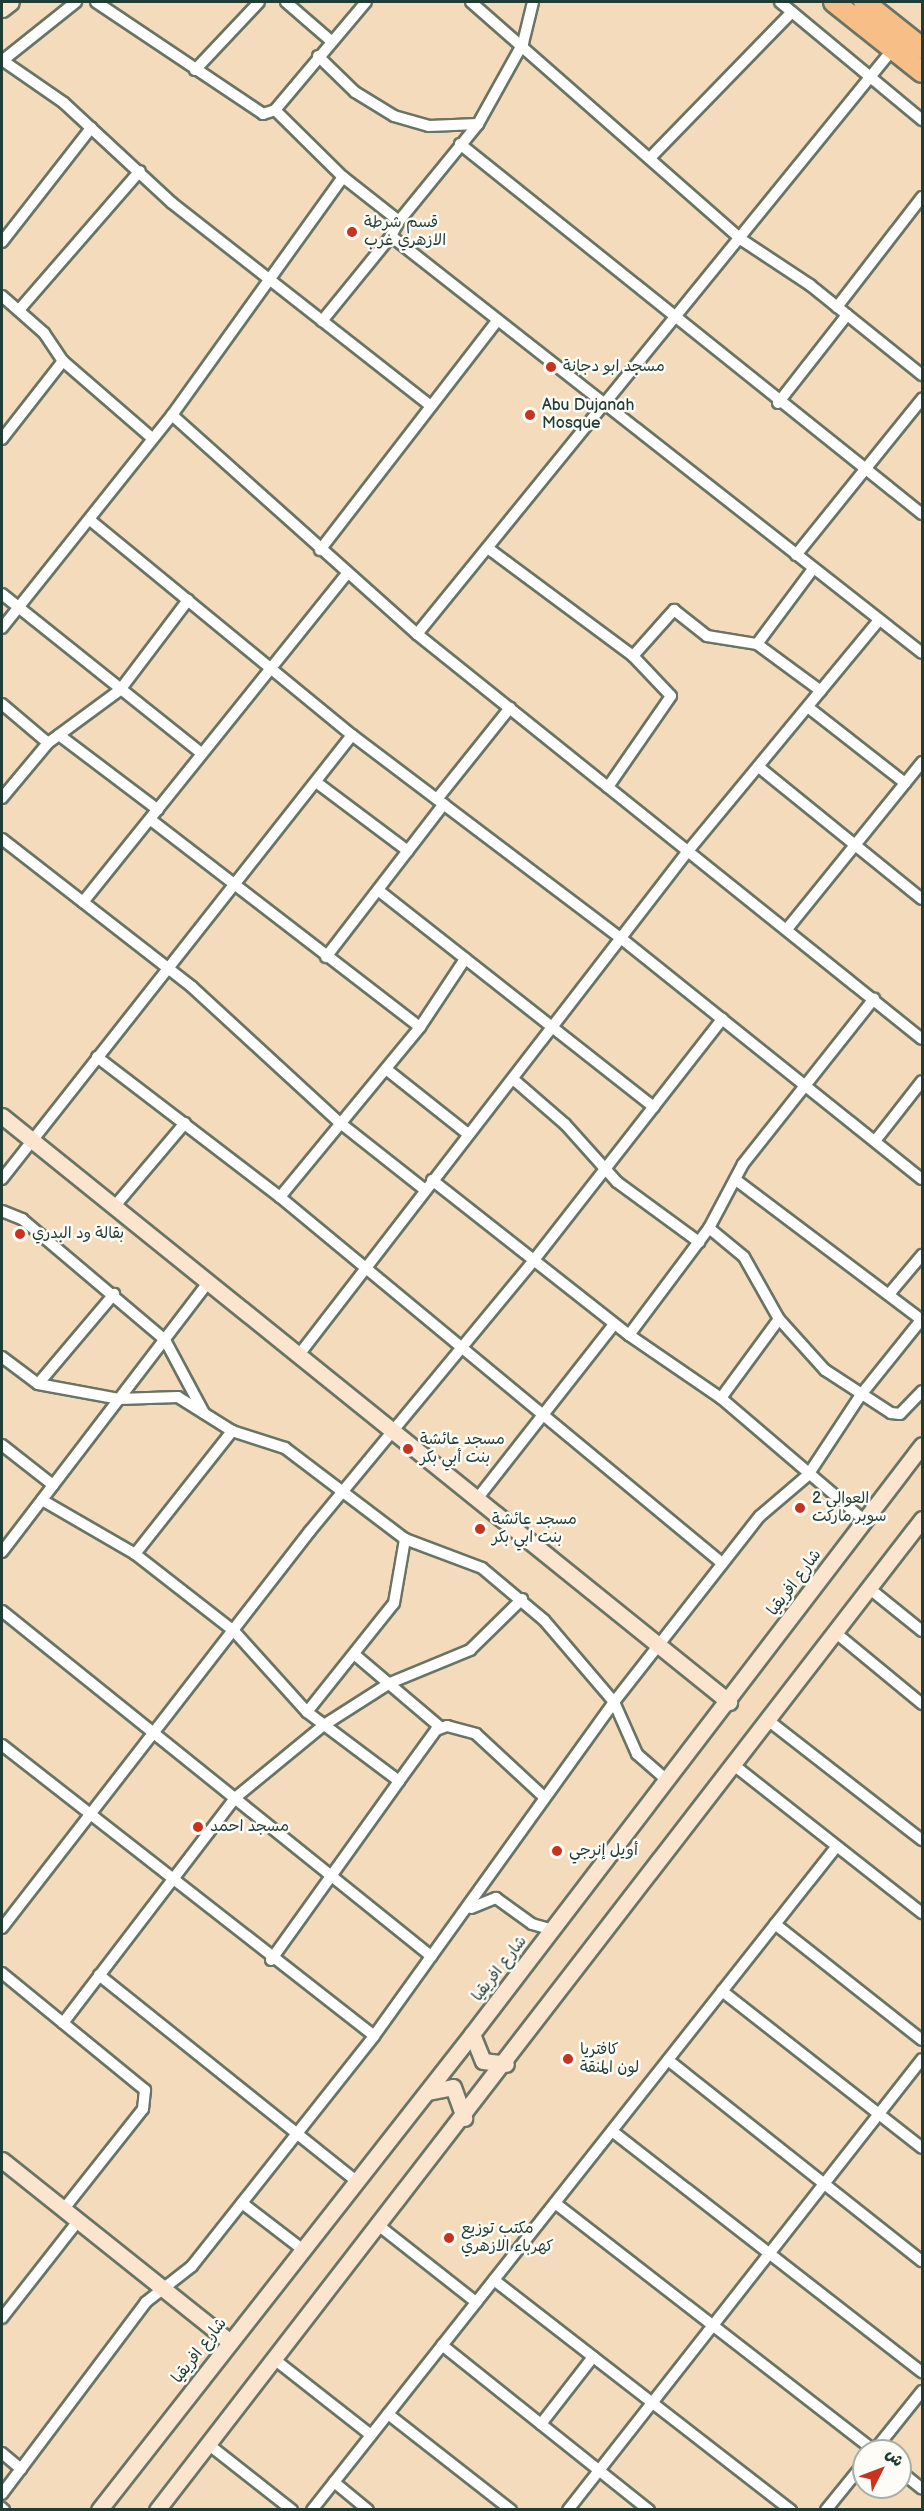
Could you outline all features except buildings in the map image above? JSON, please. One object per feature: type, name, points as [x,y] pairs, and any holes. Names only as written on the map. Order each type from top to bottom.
[{"type":"highway","points":[[834,2],[922,72]]},
{"type":"highway","points":[[864,2],[922,48]]},
{"type":"street","points":[[2,9],[11,2]]},
{"type":"street","points":[[76,2],[2,61],[64,103],[269,281],[431,406]]},
{"type":"street","points":[[96,2],[263,114],[275,110],[318,56],[366,2]]},
{"type":"street","points":[[195,70],[259,2]]},
{"type":"street","points":[[286,2],[331,41]]},
{"type":"street","points":[[471,2],[523,43],[742,240],[837,307],[922,375]]},
{"type":"street","points":[[322,321],[478,124],[523,43],[533,2]]},
{"type":"street","points":[[780,2],[922,120]]},
{"type":"street","points":[[651,157],[792,12]]},
{"type":"street","points":[[417,634],[742,240],[893,49]]},
{"type":"street","points":[[318,56],[355,92],[394,116],[429,126],[478,124]]},
{"type":"street","points":[[275,110],[343,177],[399,221]]},
{"type":"street","points":[[2,242],[91,128]]},
{"type":"street","points":[[460,144],[677,316],[778,404],[922,514]]},
{"type":"street","points":[[20,310],[140,171]]},
{"type":"street","points":[[2,628],[172,415],[343,177]]},
{"type":"street","points":[[837,307],[922,197]]},
{"type":"street","points":[[391,236],[922,653]]},
{"type":"street","points":[[2,296],[45,333],[63,361],[152,438]]},
{"type":"street","points":[[778,404],[847,315]]},
{"type":"street","points":[[320,550],[497,321]]},
{"type":"street","points":[[2,440],[63,361]]},
{"type":"street","points":[[796,555],[867,471],[922,399]]},
{"type":"street","points":[[172,415],[320,550],[417,634],[922,1039]]},
{"type":"street","points":[[90,520],[273,667],[352,735],[622,939],[922,1179]]},
{"type":"street","points":[[489,549],[633,656],[671,699],[608,787]]},
{"type":"street","points":[[757,644],[813,569]]},
{"type":"street","points":[[83,902],[347,574]]},
{"type":"street","points":[[2,594],[201,753]]},
{"type":"street","points":[[2,798],[48,743],[120,690],[188,600]]},
{"type":"street","points":[[633,656],[674,610],[707,636],[757,644],[821,691]]},
{"type":"street","points":[[298,1356],[688,851],[760,768],[879,620]]},
{"type":"street","points":[[2,704],[48,743]]},
{"type":"street","points":[[326,957],[408,851],[441,801],[510,708]]},
{"type":"street","points":[[809,708],[905,783]]},
{"type":"street","points":[[59,735],[159,810]]},
{"type":"street","points":[[2,1179],[31,1139],[235,886],[352,735]]},
{"type":"street","points":[[787,929],[922,762]]},
{"type":"street","points":[[760,768],[922,899]]},
{"type":"street","points":[[316,782],[408,851]]},
{"type":"street","points":[[151,820],[326,957],[420,1027]]},
{"type":"street","points":[[2,839],[167,968],[339,1122],[425,1190]]},
{"type":"street","points":[[378,890],[654,1107]]},
{"type":"street","points":[[280,1197],[339,1122],[420,1027],[465,959]]},
{"type":"street","points":[[629,1335],[709,1228],[736,1180],[805,1086],[874,999]]},
{"type":"street","points":[[2,1928],[91,1816],[153,1732],[345,1491],[534,1260],[722,1019]]},
{"type":"street","points":[[97,1057],[280,1197],[460,1351],[722,1563]]},
{"type":"street","points":[[386,1069],[468,1134]]},
{"type":"street","points":[[513,1079],[571,1129],[606,1169],[699,1242]]},
{"type":"street","points":[[875,1142],[922,1081]]},
{"type":"street","points":[[2,1116],[729,1702]]},
{"type":"street","points":[[114,1207],[185,1123]]},
{"type":"street","points":[[432,1180],[614,1324],[721,1398],[808,1475],[865,1521]]},
{"type":"street","points":[[2,2494],[162,2289],[192,2266],[295,2132],[374,2036],[431,1956],[471,1908],[481,1882],[614,1702],[660,1647],[760,1516],[808,1475],[860,1396],[922,1319],[736,1180]]},
{"type":"street","points":[[2,1211],[22,1219],[114,1294],[165,1340],[205,1413]]},
{"type":"street","points":[[709,1228],[744,1257],[779,1319],[825,1370],[860,1396],[900,1414],[922,1391]]},
{"type":"street","points":[[890,1293],[922,1255]]},
{"type":"street","points":[[2,1552],[208,1283]]},
{"type":"street","points":[[38,1384],[114,1294]]},
{"type":"street","points":[[721,1398],[779,1319]]},
{"type":"street","points":[[477,1499],[614,1324]]},
{"type":"street","points":[[2,1357],[38,1384],[119,1400],[178,1397],[232,1431],[285,1448],[345,1491],[405,1539],[482,1568],[522,1599],[614,1702],[632,1749],[668,1780]]},
{"type":"street","points":[[135,1554],[232,1431]]},
{"type":"street","points":[[2,1445],[53,1485]]},
{"type":"street","name":"شارع افريقيا","points":[[99,2510],[553,1930],[729,1702],[922,1445]]},
{"type":"street","points":[[42,1500],[135,1554],[234,1630],[307,1712],[399,1781]]},
{"type":"street","points":[[157,2510],[506,2064],[922,1519]]},
{"type":"street","points":[[307,1712],[394,1603],[405,1539]]},
{"type":"street","points":[[870,1589],[922,1631]]},
{"type":"street","points":[[63,2023],[235,1798],[324,1725],[390,1683],[470,1650],[522,1599]]},
{"type":"street","points":[[2,1611],[431,1956]]},
{"type":"street","points":[[836,1634],[922,1704]]},
{"type":"street","points":[[354,1654],[440,1727],[476,1734],[543,1796]]},
{"type":"street","points":[[769,1721],[922,1840]]},
{"type":"street","points":[[271,1960],[440,1727]]},
{"type":"street","points":[[2,1744],[170,1881],[374,2036]]},
{"type":"street","points":[[735,1766],[922,1913]]},
{"type":"street","points":[[312,2510],[837,1846]]},
{"type":"street","points":[[471,1908],[496,1898],[532,1924],[553,1930]]},
{"type":"street","points":[[775,1924],[922,2040]]},
{"type":"street","points":[[2,1973],[139,2083],[147,2100],[63,2210]]},
{"type":"street","points":[[99,1975],[356,2181]]},
{"type":"street","points":[[722,1991],[922,2148]]},
{"type":"street","points":[[472,2034],[483,2061],[506,2064]]},
{"type":"street","points":[[668,2060],[922,2261]]},
{"type":"street","points":[[568,2510],[922,2060]]},
{"type":"street","points":[[427,2092],[453,2087],[460,2096],[464,2118]]},
{"type":"street","points":[[612,2131],[922,2372]]},
{"type":"street","points":[[2,2160],[230,2342]]},
{"type":"street","points":[[242,2203],[302,2249]]},
{"type":"street","points":[[555,2203],[859,2439]]},
{"type":"street","points":[[2,2318],[78,2221]]},
{"type":"street","points":[[378,2225],[477,2302]]},
{"type":"street","points":[[494,2280],[792,2510]]},
{"type":"street","points":[[442,2345],[648,2510]]},
{"type":"street","points":[[541,2424],[594,2357]]},
{"type":"street","points":[[274,2359],[371,2435]]},
{"type":"street","points":[[884,2439],[922,2391]]},
{"type":"street","points":[[388,2414],[511,2510]]},
{"type":"street","points":[[208,2444],[292,2510]]},
{"type":"street","points":[[2,2453],[21,2469]]},
{"type":"street","points":[[826,2510],[852,2478]]},
{"type":"street","points":[[334,2482],[368,2510]]},
{"type":"place","name":"قسم شرطة الازهري غرب","points":[[352,232]]},
{"type":"place","name":"مسجد ابو دجانة","points":[[551,367]]},
{"type":"place","name":"Abu Dujanah Mosque","points":[[530,415]]},
{"type":"place","name":"بقالة ود البدري","points":[[20,1234]]},
{"type":"place","name":"مسجد عائشة بنت أبي بكر","points":[[408,1449]]},
{"type":"place","name":"العوالي 2 سوبر ماركت","points":[[800,1508]]},
{"type":"place","name":"مسجد عائشة بنت ابي بكر","points":[[480,1529]]},
{"type":"place","name":"مسجد احمد","points":[[198,1827]]},
{"type":"place","name":"أويل إنرجي","points":[[557,1851]]},
{"type":"place","name":"كافتريا لون المنقة","points":[[568,2059]]},
{"type":"place","name":"مكتب توزيع كهرباء الازهري","points":[[449,2238]]}]
